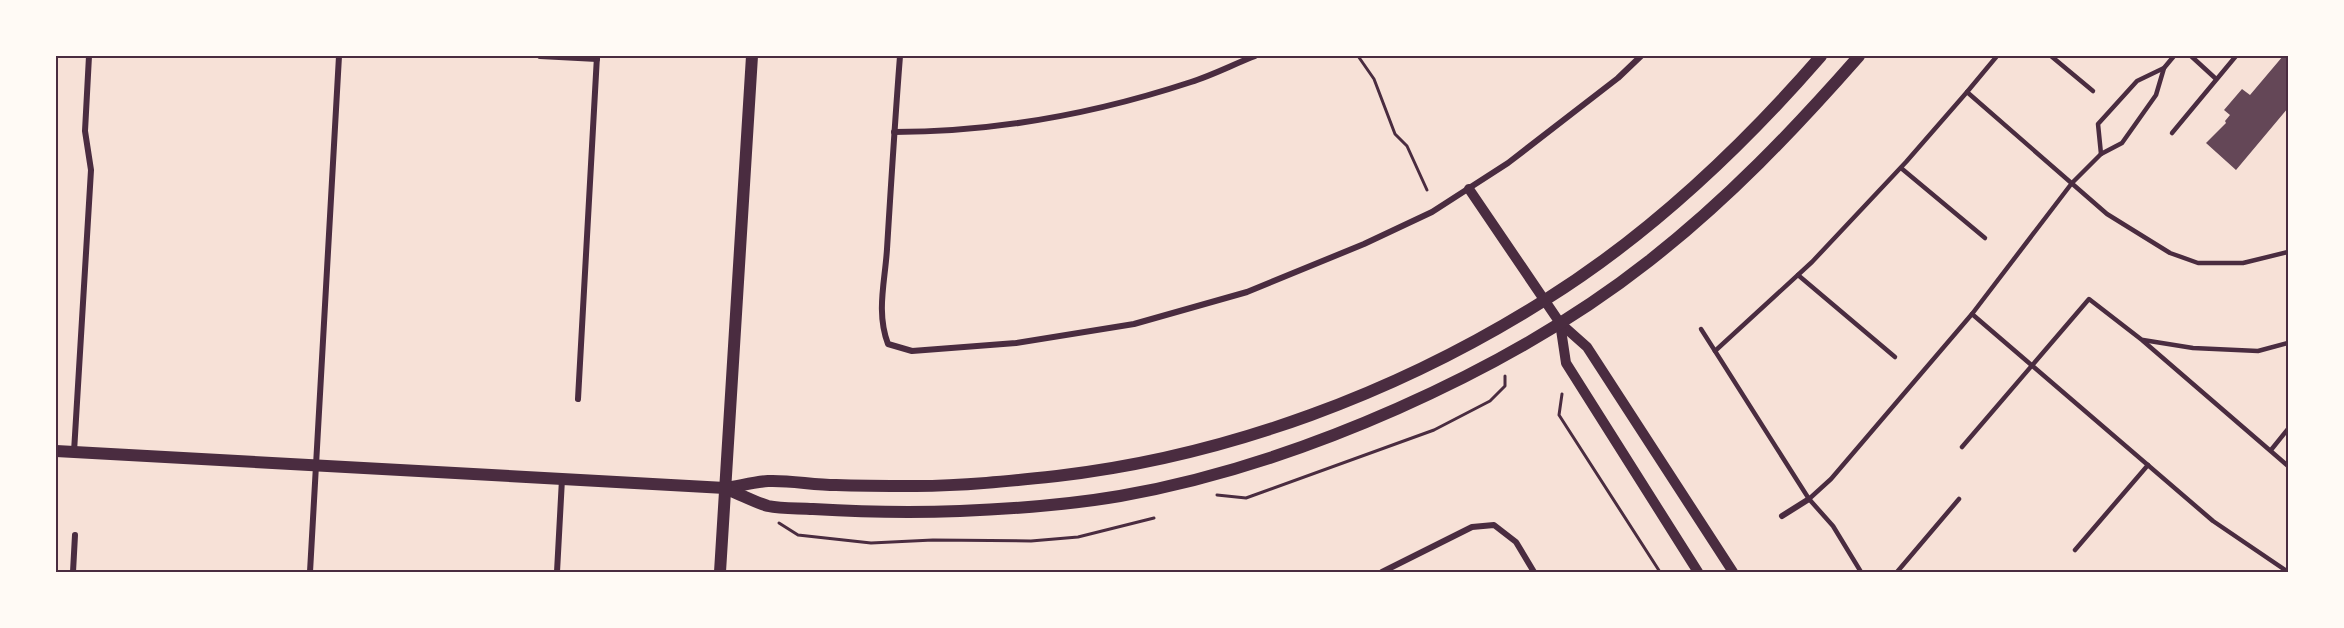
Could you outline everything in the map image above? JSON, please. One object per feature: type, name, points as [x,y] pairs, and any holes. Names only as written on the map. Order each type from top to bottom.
[{"type":"main road","points":[[720,573],[752,56]]},
{"type":"main road","points":[[56,451],[725,488],[770,481],[919,486],[986,483],[1061,476],[1194,450],[1285,423],[1356,396],[1472,342],[1545,300],[1660,215],[1727,156],[1821,56]]},
{"type":"main road","points":[[725,488],[769,506],[848,511],[998,510],[1121,496],[1298,448],[1418,398],[1560,323],[1649,261],[1758,167],[1859,56]]},
{"type":"street","points":[[74,452],[91,170],[85,130],[89,56]]},
{"type":"street","points":[[310,573],[339,56]]},
{"type":"street","points":[[540,56],[597,57],[578,399]]},
{"type":"street","points":[[900,56],[886,273],[880,310],[882,328],[888,344],[912,351],[1016,343],[1134,324],[1247,292],[1432,212],[1469,189],[1561,124],[1618,78],[1641,56]]},
{"type":"street","points":[[894,132],[946,132],[1093,110],[1192,82],[1255,56]]},
{"type":"street","points":[[1469,189],[1560,323],[1587,347],[1733,573]]},
{"type":"street","points":[[1560,323],[1566,363],[1698,573]]},
{"type":"street","points":[[557,573],[562,478]]},
{"type":"street","points":[[1782,516],[1809,499]]},
{"type":"street","points":[[1382,573],[1473,527],[1494,525],[1516,542],[1534,573]]},
{"type":"street","points":[[73,573],[75,535]]},
{"type":"lane","points":[[1715,351],[1798,275],[1901,168],[1996,56]]},
{"type":"lane","points":[[2051,56],[2093,91]]},
{"type":"lane","points":[[1809,499],[1831,479],[1972,314],[2072,183],[2101,154],[2122,143],[2156,95],[2164,68],[2174,56]]},
{"type":"lane","points":[[2191,56],[2215,78]]},
{"type":"lane","points":[[2172,133],[2215,78],[2236,56]]},
{"type":"lane","points":[[2101,154],[2098,124],[2137,81],[2164,68]]},
{"type":"lane","points":[[1967,92],[2107,214],[2170,254],[2198,263],[2243,263],[2289,252]]},
{"type":"lane","points":[[1901,168],[1985,238]]},
{"type":"lane","points":[[1798,275],[1895,357]]},
{"type":"lane","points":[[1962,447],[2089,299],[2142,340],[2289,466]]},
{"type":"lane","points":[[1972,314],[2213,521],[2288,573]]},
{"type":"lane","points":[[1701,329],[1809,499],[1833,526],[1861,573]]},
{"type":"lane","points":[[2142,340],[2193,348],[2259,351],[2289,343]]},
{"type":"lane","points":[[2271,450],[2289,429]]},
{"type":"lane","points":[[2075,550],[2148,465]]},
{"type":"lane","points":[[1897,573],[1959,499]]},
{"type":"path","points":[[1358,56],[1374,79],[1395,135],[1407,146],[1427,189]]},
{"type":"path","points":[[1217,495],[1246,498],[1434,430],[1490,401],[1505,386],[1505,376]]},
{"type":"path","points":[[1562,394],[1559,415],[1659,573]]},
{"type":"path","points":[[778,523],[798,536],[861,542],[1031,541],[1078,537],[1154,518]]},
{"type":"building","points":[[2283,56],[2288,56],[2288,108],[2236,170],[2206,143],[2226,123],[2230,115],[2224,110],[2242,89],[2250,95]]}]
